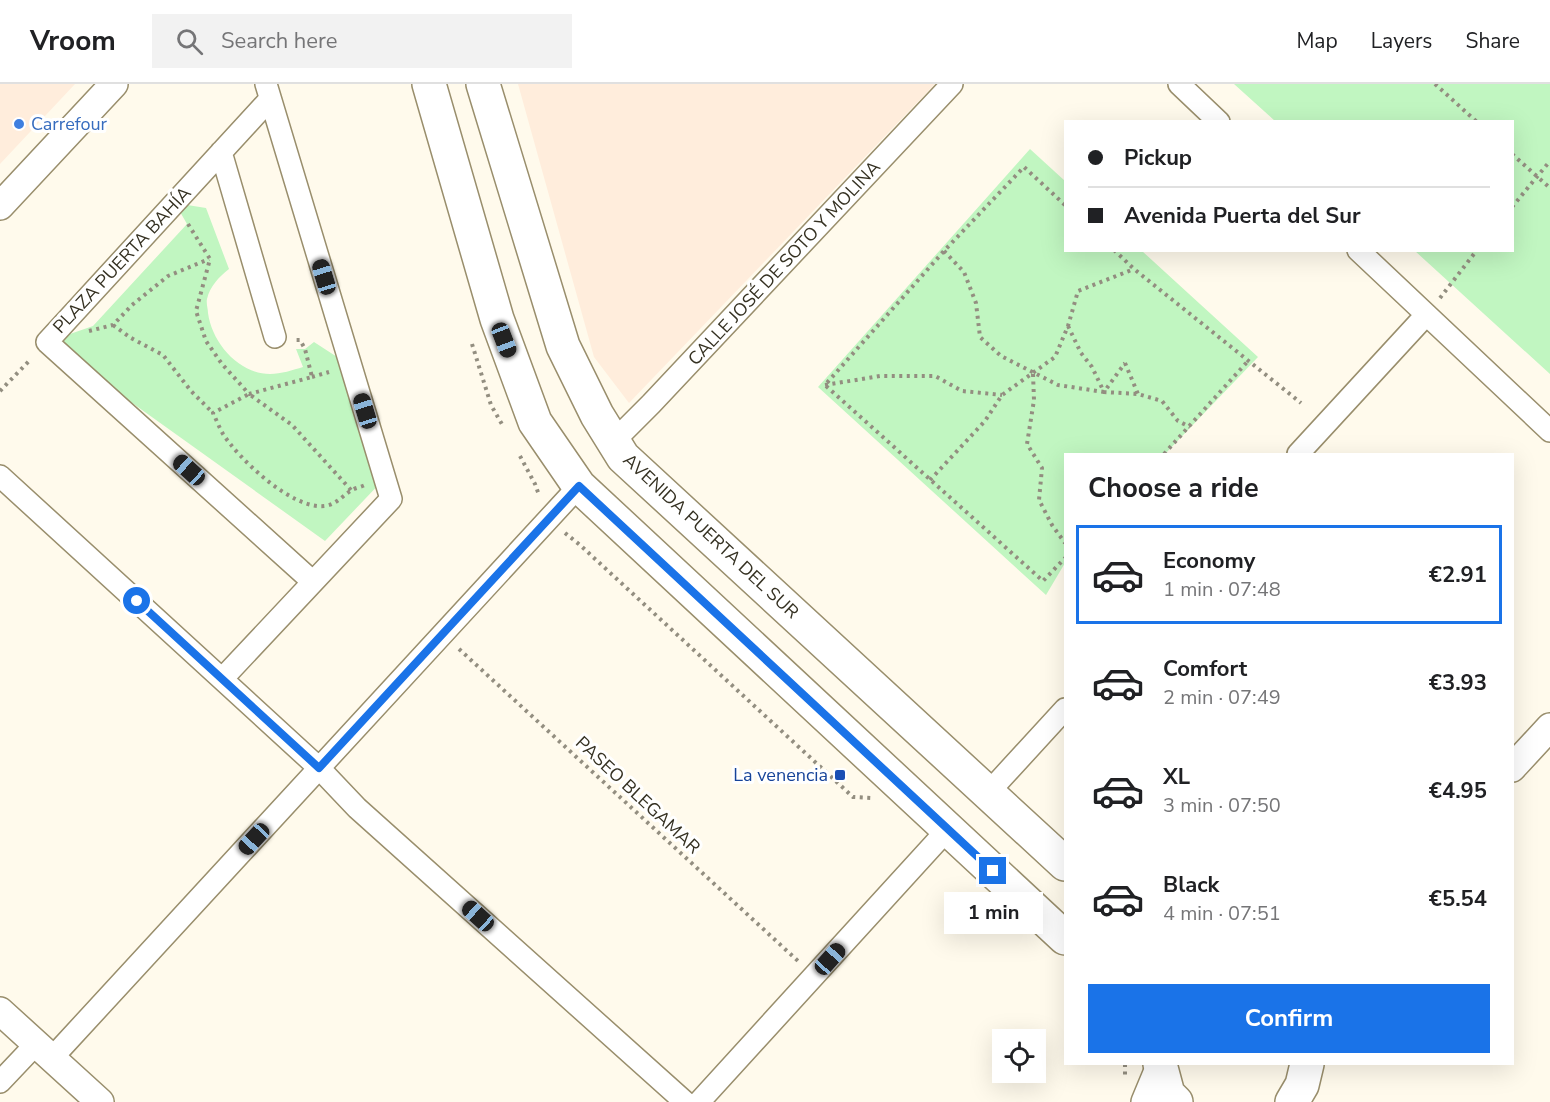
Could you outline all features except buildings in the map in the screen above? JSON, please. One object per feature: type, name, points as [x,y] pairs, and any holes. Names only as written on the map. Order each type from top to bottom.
[{"type":"main road","points":[[429,84],[504,340],[535,422],[579,486],[1064,937]]},
{"type":"main road","name":"AVENIDA PUERTA DEL SUR","points":[[483,84],[563,346],[597,415],[624,458],[1064,863]]},
{"type":"main road","points":[[1160,1065],[1168,1094],[1176,1102]]},
{"type":"main road","points":[[1292,1102],[1302,1085],[1307,1065]]},
{"type":"main road","points":[[1307,1065],[1316,1095],[1321,1102]]},
{"type":"street","points":[[0,206],[114,84]]},
{"type":"street","name":"CALLE JOSÉ DE SOTO Y MOLINA","points":[[614,441],[952,84]]},
{"type":"street","points":[[1179,84],[1217,120]]},
{"type":"street","name":"PLAZA PUERTA BAHÍA","points":[[268,92],[221,152],[47,342],[313,582]]},
{"type":"street","name":"PLAZA PUERTA BAHÍA","points":[[222,679],[391,499],[268,92]]},
{"type":"street","points":[[221,152],[274,337]]},
{"type":"street","points":[[1360,252],[1550,431]]},
{"type":"street","points":[[1299,453],[1426,315]]},
{"type":"street","points":[[0,476],[319,768],[357,808],[685,1102]]},
{"type":"street","points":[[0,1082],[44,1051],[319,768],[579,486]]},
{"type":"street","points":[[988,793],[1064,710]]},
{"type":"street","points":[[1514,766],[1550,727]]},
{"type":"street","points":[[699,1102],[948,829]]},
{"type":"street","points":[[0,1011],[100,1102]]},
{"type":"street","points":[[1145,1102],[1160,1065]]},
{"type":"path","points":[[1435,84],[1475,120]]},
{"type":"path","points":[[1514,156],[1550,188]]},
{"type":"path","points":[[1514,205],[1550,161]]},
{"type":"path","points":[[825,385],[944,251],[1024,167],[1064,204]]},
{"type":"path","points":[[175,203],[210,259],[196,311],[206,341],[222,364],[249,394],[292,424],[351,490]]},
{"type":"path","points":[[944,251],[964,272],[976,303],[980,337],[1001,356],[1058,386],[1138,394],[1162,401],[1178,421],[1190,427]]},
{"type":"path","points":[[1116,252],[1301,404]]},
{"type":"path","points":[[1426,315],[1475,252]]},
{"type":"path","points":[[0,391],[47,342],[113,325],[168,276],[210,259]]},
{"type":"path","points":[[930,480],[985,421],[1002,395],[1054,357],[1068,326],[1078,291],[1134,269]]},
{"type":"path","points":[[113,325],[131,338],[163,355],[191,391],[213,413],[223,434],[246,460],[284,494],[309,506],[326,506],[340,501],[351,490],[385,478]]},
{"type":"path","points":[[1068,326],[1104,392]]},
{"type":"path","points":[[213,413],[249,394],[312,377],[305,349]]},
{"type":"path","points":[[1165,453],[1248,361]]},
{"type":"path","points":[[1104,392],[1125,363],[1138,394]]},
{"type":"path","points":[[1033,374],[1034,400],[1027,444],[1042,468],[1039,500],[1064,542]]},
{"type":"path","points":[[825,385],[880,376],[935,376],[962,391],[1002,395]]},
{"type":"path","points":[[825,385],[1043,581],[1064,559]]},
{"type":"path","name":"PASEO BLEGAMAR","points":[[443,634],[814,976]]},
{"type":"shaded area","name":"Carrefour","points":[[0,84],[75,84],[0,164]]},
{"type":"shaded area","points":[[518,84],[935,84],[629,403],[594,357]]},
{"type":"green space","points":[[1234,84],[1550,84],[1550,374],[1416,252],[1514,252],[1514,120],[1274,120]]},
{"type":"green space","points":[[1030,149],[1064,180],[1064,252],[1143,252],[1258,357],[1166,453],[1064,453],[1064,565],[1046,595],[818,387]]},
{"type":"green space","points":[[175,203],[206,208],[229,269],[213,286],[208,294],[207,302],[215,335],[229,355],[248,369],[259,373],[287,372],[303,367],[296,349],[305,349],[314,342],[351,366],[385,478],[325,541],[47,342],[93,326],[187,224]]},
{"type":"place","name":"Carrefour","points":[[19,124]]},
{"type":"place","name":"La venencia","points":[[840,775]]},
{"type":"route","points":[[137,601],[319,768],[579,486],[993,871]]}]
